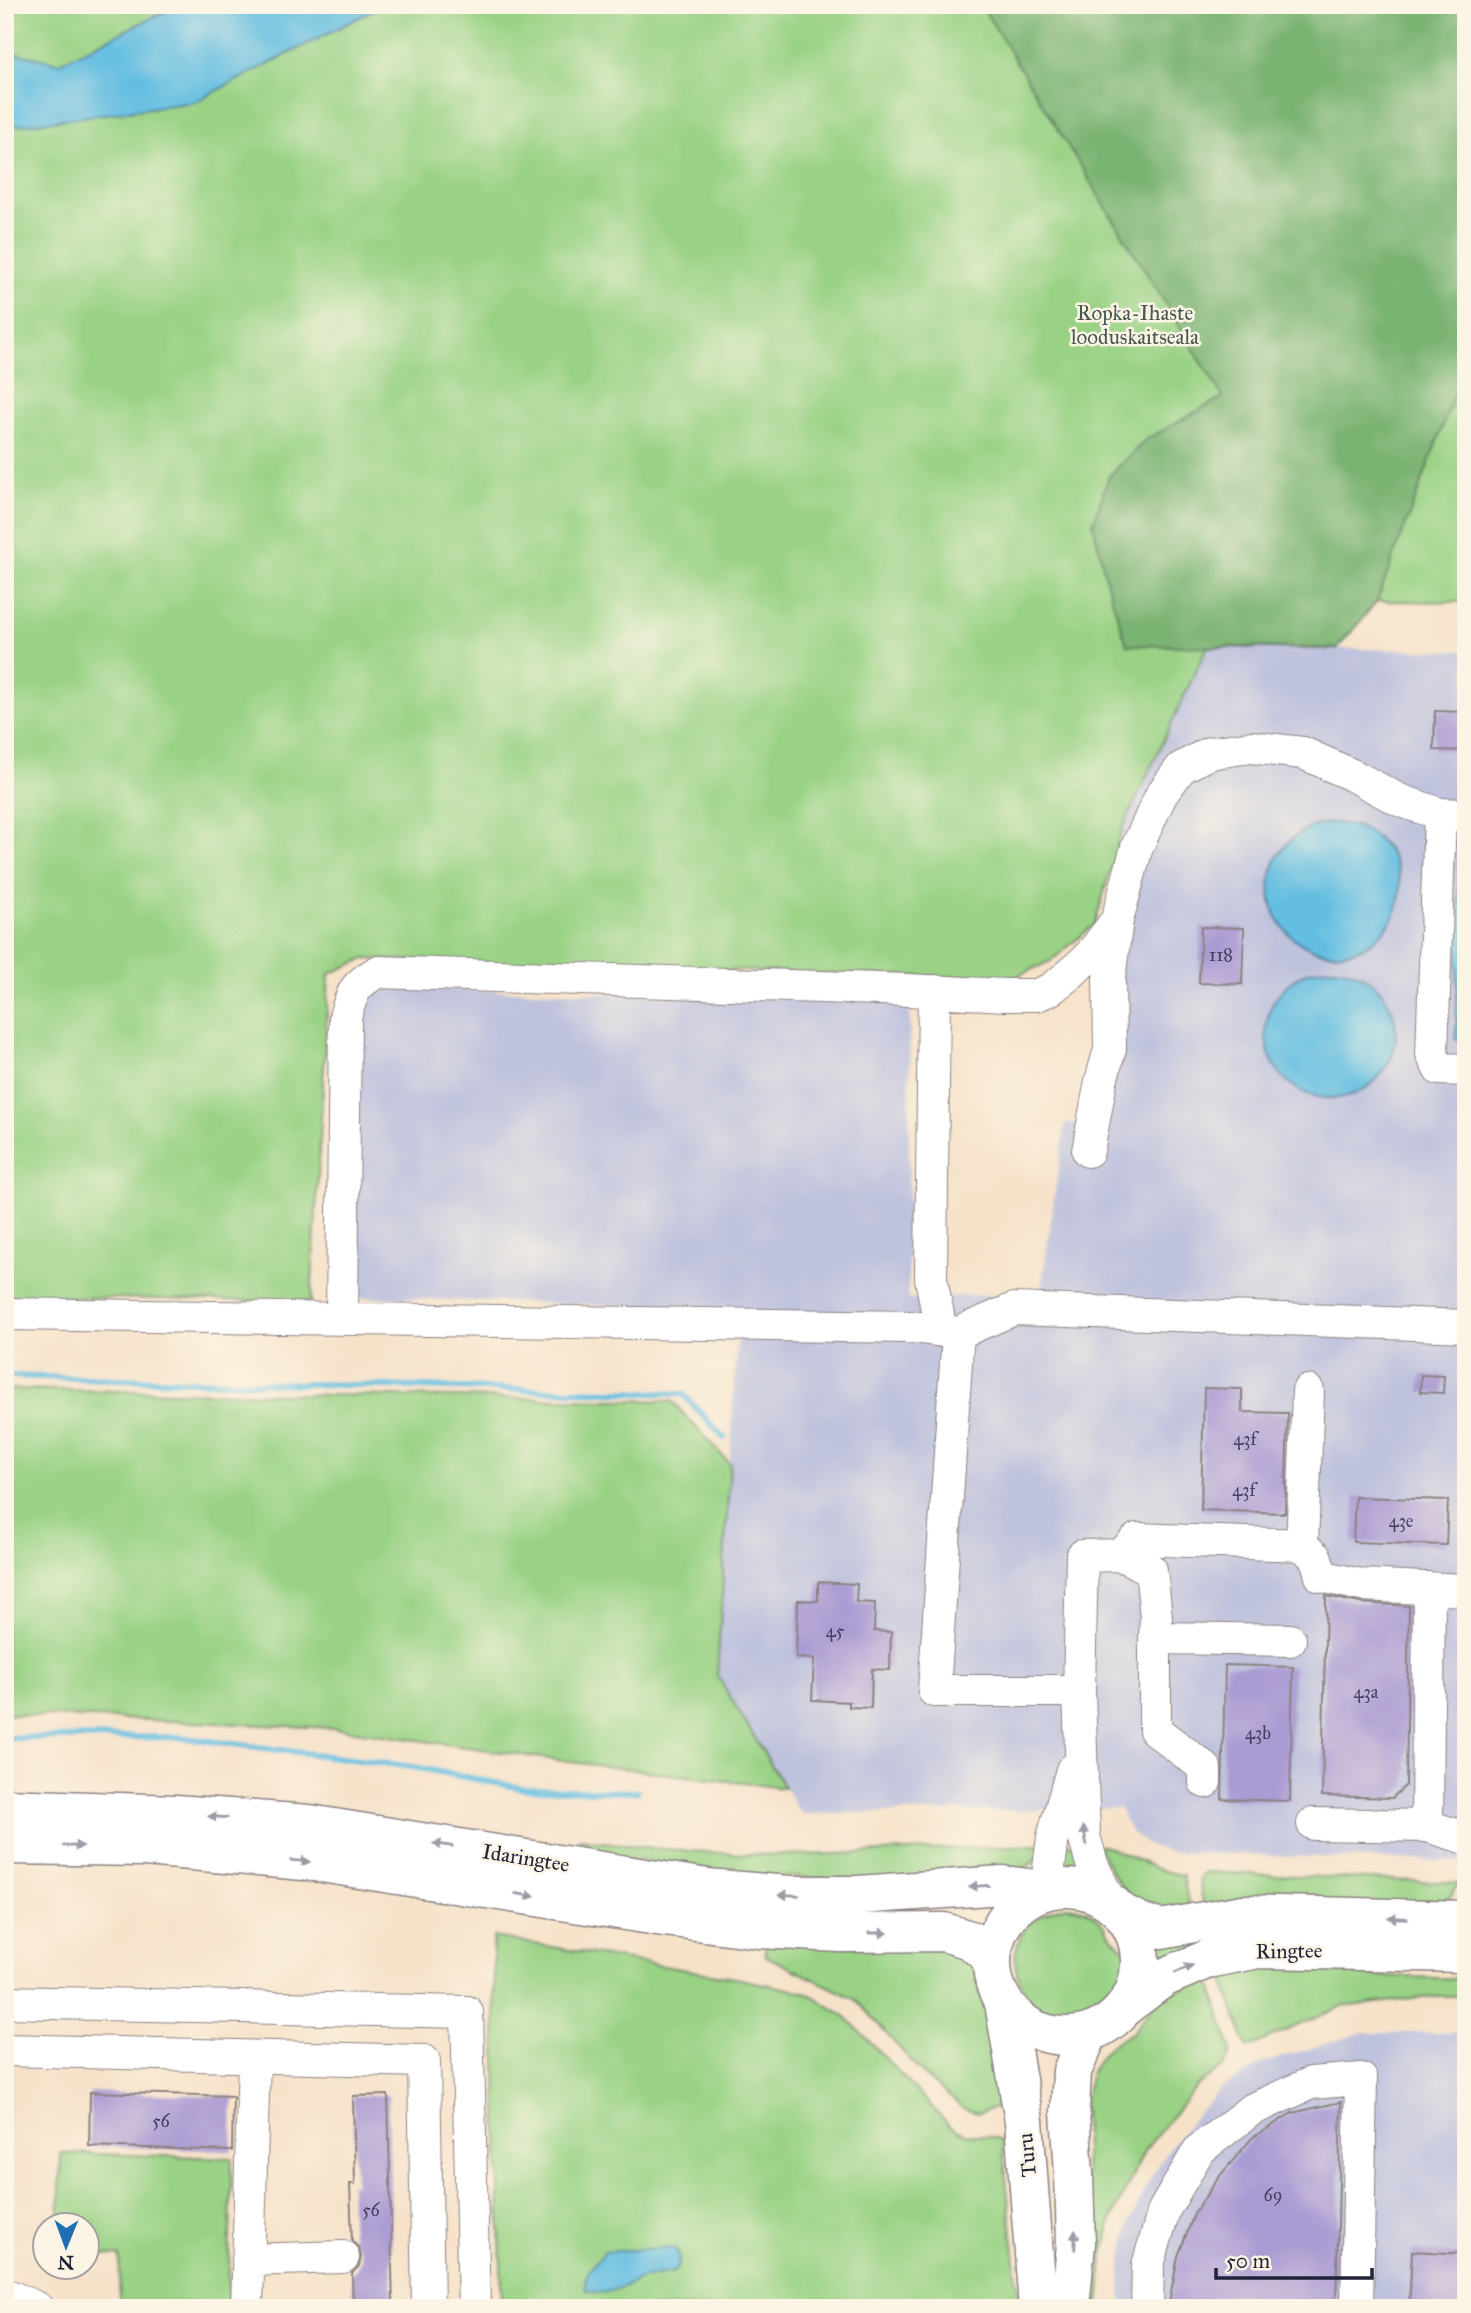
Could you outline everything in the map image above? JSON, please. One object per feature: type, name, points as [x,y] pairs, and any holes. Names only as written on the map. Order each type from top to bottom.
[{"type":"main road","name":"Idaringtee","points":[[5,1808],[176,1814],[309,1824],[707,1888],[789,1895],[858,1895],[1003,1885],[1046,1890]]},
{"type":"main road","name":"Idaringtee","points":[[5,1845],[145,1847],[315,1862],[664,1917],[759,1928],[840,1933],[944,1933],[970,1940],[992,1958]]},
{"type":"main road","points":[[1068,1887],[1089,1891],[1116,1907],[1136,1936],[1141,1959],[1138,1983],[1127,2006],[1103,2026],[1089,2033],[1073,2036],[1042,2032],[1015,2015],[1004,2003],[997,1989],[992,1958],[997,1935],[1008,1915],[1026,1899],[1046,1890],[1068,1887]]},
{"type":"main road","name":"Ringtee","points":[[1116,1907],[1144,1924],[1161,1929],[1242,1914],[1466,1920]]},
{"type":"main road","name":"Ringtee","points":[[1127,2006],[1163,1978],[1209,1959],[1258,1949],[1466,1953]]},
{"type":"main road","name":"Turu","points":[[1004,2003],[1024,2121],[1038,2308]]},
{"type":"main road","points":[[1068,2308],[1076,2244],[1070,2112],[1072,2071],[1089,2033]]},
{"type":"street","points":[[1088,1151],[1110,1049],[1109,978],[1117,920],[1138,847],[1161,795],[1181,768],[1209,753],[1251,747],[1303,753],[1399,800],[1453,815],[1433,1054],[1439,1069],[1466,1070]]},
{"type":"street","points":[[342,1319],[345,1017],[353,992],[360,982],[377,972],[1037,995],[1051,989],[1070,974],[1091,954],[1117,920]]},
{"type":"street","points":[[934,991],[931,1278],[949,1332],[934,1691],[1079,1691]]},
{"type":"street","points":[[5,1314],[912,1326],[949,1332],[1014,1309],[1466,1326]]},
{"type":"street","points":[[1302,1545],[1308,1391]]},
{"type":"street","points":[[1121,1555],[1137,1539],[1302,1545],[1316,1558],[1321,1576],[1361,1585],[1466,1590]]},
{"type":"street","points":[[1116,1907],[1092,1864],[1084,1836],[1079,1691],[1082,1556],[1121,1555],[1151,1570],[1156,1617],[1155,1730],[1205,1768],[1205,1782]]},
{"type":"street","points":[[1427,1826],[1429,1588]]},
{"type":"street","points":[[1155,1638],[1290,1640]]},
{"type":"street","points":[[1046,1890],[1053,1837],[1080,1742]]},
{"type":"street","points":[[1312,1824],[1427,1826],[1466,1838]]},
{"type":"street","points":[[5,2002],[467,2012],[474,2308]]},
{"type":"street","points":[[5,2024],[447,2033],[456,2308]]},
{"type":"street","points":[[5,2050],[424,2061],[428,2308]]},
{"type":"street","points":[[247,2308],[248,2260],[258,2163],[254,2057]]},
{"type":"street","points":[[1147,2308],[1148,2265],[1164,2210],[1199,2150],[1251,2110],[1311,2083],[1362,2079],[1357,2308]]},
{"type":"street","points":[[1033,2221],[1045,2278],[1054,2298],[1068,2308]]},
{"type":"street","points":[[248,2260],[343,2257]]},
{"type":"street","points":[[5,2294],[37,2308]]},
{"type":"shaded area","points":[[1207,646],[1466,651],[1466,1862],[1170,1852],[1150,1846],[1132,1833],[1119,1808],[801,1814],[717,1675],[739,1309],[352,1297],[355,1013],[368,987],[910,1002],[908,1299],[976,1295],[1040,1297],[1065,1123],[1099,1125],[1123,938],[1122,829]]},
{"type":"shaded area","points":[[1361,2033],[1466,2033],[1466,2308],[1121,2308],[1121,2267],[1130,2223],[1147,2185],[1170,2147],[1197,2114],[1223,2087],[1263,2063]]},
{"type":"green space","name":"Ropka-Ihaste looduskaitseala","points":[[5,5],[1466,5],[1466,602],[1377,601],[1337,649],[1207,647],[1122,829],[1095,924],[1051,961],[1010,979],[364,959],[329,974],[311,1302],[5,1296]]},
{"type":"green space","points":[[981,5],[1466,5],[1466,364],[1377,601],[1337,649],[1127,645],[1108,587],[1093,523],[1109,476],[1145,440],[1223,397]]},
{"type":"green space","points":[[5,1389],[672,1401],[730,1464],[717,1675],[785,1788],[571,1762],[334,1728],[5,1714]]},
{"type":"green space","points":[[580,1839],[683,1850],[781,1855],[1042,1845],[1034,1861],[1019,1871],[854,1880],[723,1873],[576,1851]]},
{"type":"green space","points":[[1062,1844],[1079,1844],[1083,1871],[1061,1870]]},
{"type":"green space","points":[[1097,1845],[1111,1848],[1162,1871],[1183,1875],[1190,1911],[1168,1912],[1143,1904],[1134,1898],[1119,1883]]},
{"type":"green space","points":[[1205,1872],[1459,1883],[1449,1898],[1436,1901],[1204,1909],[1199,1878]]},
{"type":"green space","points":[[1067,1906],[1091,1913],[1113,1939],[1129,1952],[1124,1976],[1118,1990],[1108,2002],[1074,2017],[1050,2013],[1032,2000],[1019,1980],[1016,1958],[1021,1936],[1038,1917]]},
{"type":"green space","points":[[1196,1934],[1201,1952],[1151,1971],[1150,1946]]},
{"type":"green space","points":[[493,1937],[808,1993],[846,2017],[949,2125],[965,2134],[993,2137],[1002,2141],[1020,2308],[502,2308]]},
{"type":"green space","points":[[764,1941],[953,1949],[972,1965],[989,2003],[1009,2089],[996,2108],[978,2113],[964,2109],[925,2076],[855,1999],[766,1956]]},
{"type":"green space","points":[[1294,1964],[1376,1976],[1466,1979],[1466,1996],[1441,1996],[1340,2007],[1247,2048],[1220,1970]]},
{"type":"green space","points":[[1208,1976],[1231,2049],[1230,2056],[1225,2065],[1196,2087],[1144,2151],[1112,2218],[1103,2256],[1099,2306],[1088,2293],[1084,2102],[1091,2072],[1111,2045],[1133,2032],[1155,2002]]},
{"type":"green space","points":[[61,2153],[232,2158],[228,2308],[119,2308],[120,2256],[102,2255],[102,2212],[59,2212]]},
{"type":"water","points":[[178,5],[383,5],[195,102],[5,127],[5,51],[59,63]]},
{"type":"water","points":[[1335,823],[1360,828],[1381,842],[1395,863],[1400,888],[1395,913],[1381,934],[1360,948],[1335,953],[1310,948],[1289,934],[1275,913],[1270,888],[1275,863],[1289,842],[1310,828]]},
{"type":"water","points":[[1460,832],[1466,832],[1466,1040],[1456,1040]]},
{"type":"water","points":[[1331,968],[1356,973],[1377,987],[1391,1008],[1396,1033],[1391,1058],[1377,1079],[1356,1093],[1331,1098],[1306,1093],[1285,1079],[1271,1058],[1266,1033],[1271,1008],[1285,987],[1306,973]]},
{"type":"water","points":[[672,2247],[678,2252],[679,2263],[674,2272],[644,2278],[611,2291],[586,2290],[588,2274],[605,2252]]},
{"type":"building","points":[[1435,711],[1466,712],[1466,751],[1434,750]]},
{"type":"building","points":[[1201,927],[1244,928],[1242,984],[1199,983]]},
{"type":"building","points":[[1421,1375],[1444,1376],[1443,1393],[1420,1392]]},
{"type":"building","points":[[1204,1388],[1242,1389],[1242,1412],[1288,1413],[1285,1513],[1201,1510]]},
{"type":"building","points":[[1355,1497],[1448,1500],[1446,1545],[1353,1542]]},
{"type":"building","points":[[818,1582],[857,1584],[856,1602],[875,1603],[874,1631],[891,1632],[890,1670],[872,1669],[871,1708],[849,1707],[849,1702],[812,1700],[814,1659],[796,1658],[798,1600],[818,1601]]},
{"type":"building","points":[[1326,1596],[1360,1603],[1409,1606],[1406,1785],[1392,1798],[1322,1796]]},
{"type":"building","points":[[1225,1665],[1293,1667],[1290,1801],[1222,1799]]},
{"type":"building","points":[[90,2092],[233,2096],[232,2151],[89,2146]]},
{"type":"building","points":[[388,2095],[393,2308],[353,2308],[352,2273],[359,2266],[361,2257],[359,2248],[352,2241],[350,2184],[355,2184],[353,2096]]},
{"type":"building","points":[[1341,2102],[1336,2308],[1169,2303],[1178,2256],[1195,2212],[1218,2178],[1252,2138],[1292,2113]]},
{"type":"building","points":[[1412,2251],[1466,2254],[1466,2308],[1409,2308]]},
{"type":"waterway","points":[[5,1376],[683,1394],[724,1438]]},
{"type":"waterway","points":[[5,1738],[178,1737],[414,1767],[526,1789],[637,1792]]}]
